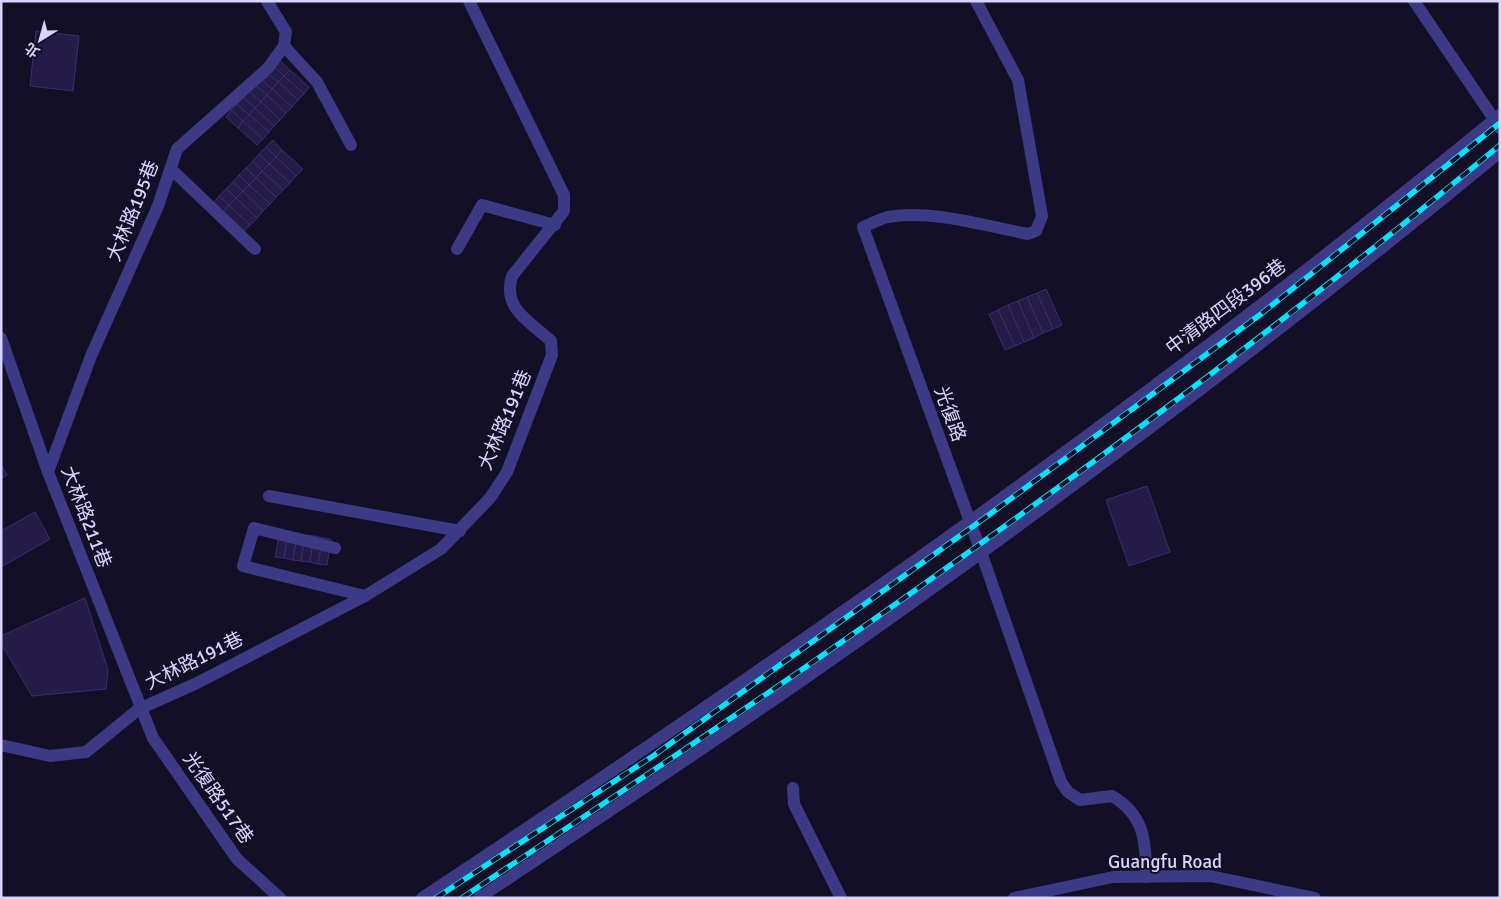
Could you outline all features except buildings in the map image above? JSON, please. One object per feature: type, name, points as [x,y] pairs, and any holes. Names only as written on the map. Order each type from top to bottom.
[{"type":"street","points":[[267,1],[286,32],[284,46],[317,82],[352,145]]},
{"type":"street","name":"大林路191巷","points":[[1,745],[50,756],[86,752],[140,709],[197,683],[365,596],[441,549],[490,498],[507,472],[552,355],[551,341],[512,305],[508,288],[512,276],[564,211],[564,195],[469,1]]},
{"type":"street","name":"光復路","points":[[976,1],[1018,80],[1042,216],[1036,232],[1028,234],[955,220],[914,215],[887,217],[862,227],[981,552],[1062,782],[1068,792],[1080,800],[1112,796],[1129,808],[1142,828],[1146,849],[1146,877]]},
{"type":"street","points":[[1414,1],[1498,121]]},
{"type":"street","name":"大林路195巷","points":[[48,472],[91,356],[158,206],[177,149],[268,68],[284,46]]},
{"type":"street","name":"中清路四段396巷","points":[[422,898],[647,749],[969,522],[1258,308],[1498,121]]},
{"type":"street","points":[[479,898],[811,674],[981,552],[1275,334],[1500,152]]},
{"type":"street","points":[[171,169],[255,249]]},
{"type":"street","points":[[457,249],[482,205],[554,225]]},
{"type":"street","name":"大林路211巷","points":[[1,338],[48,472],[140,709]]},
{"type":"street","points":[[269,496],[460,531]]},
{"type":"street","points":[[335,548],[254,528],[243,566],[365,596]]},
{"type":"street","name":"光復路517巷","points":[[140,709],[152,738],[237,859],[280,898]]},
{"type":"street","points":[[793,788],[794,804],[841,898]]},
{"type":"street","name":"Guangfu Road","points":[[1014,898],[1113,877],[1210,876],[1315,898]]},
{"type":"railway","points":[[436,898],[653,756],[986,517],[1261,314],[1500,123]]},
{"type":"railway","points":[[462,898],[767,694],[986,540],[1247,347],[1500,145]]}]
